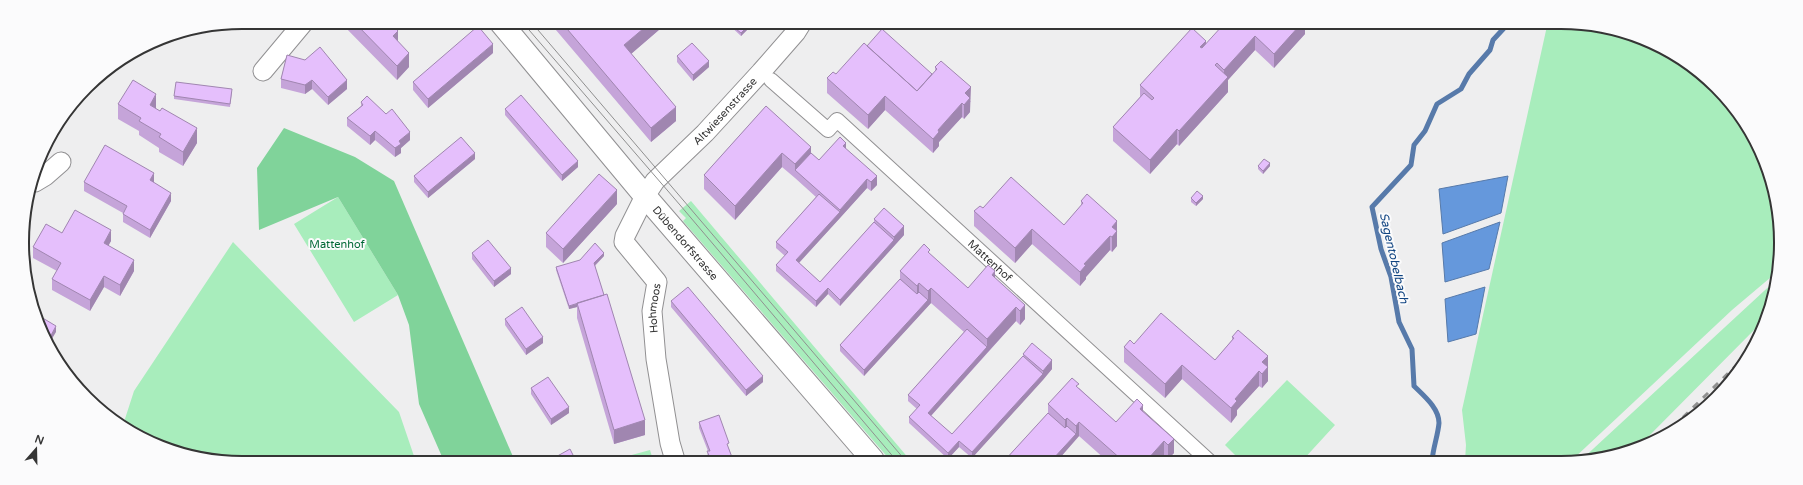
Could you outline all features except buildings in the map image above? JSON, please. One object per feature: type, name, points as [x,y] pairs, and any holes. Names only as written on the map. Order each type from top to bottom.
[{"type":"street","points":[[263,71],[298,29]]},
{"type":"street","name":"Dübendorfstrasse","points":[[506,29],[646,196],[870,456]]},
{"type":"street","name":"Altwiesenstrasse","points":[[646,196],[657,179],[705,133],[798,29]]},
{"type":"street","name":"Mattenhof","points":[[771,80],[828,130],[837,120],[1205,456]]},
{"type":"street","points":[[38,180],[46,176],[61,162]]},
{"type":"street","name":"Hohmoos","points":[[646,196],[628,230],[624,242],[658,282],[652,311],[656,359],[670,443],[674,456]]},
{"type":"green space","points":[[1546,29],[1574,29],[1602,33],[1629,40],[1655,51],[1690,73],[1721,102],[1738,124],[1752,148],[1763,174],[1770,201],[1774,229],[1774,256],[1771,277],[1732,310],[1577,456],[1465,456],[1466,445],[1462,410]]},
{"type":"green space","points":[[284,128],[355,157],[394,181],[513,456],[442,456],[419,404],[409,325],[398,295],[338,197],[259,230],[257,168]]},
{"type":"green space","name":"Mattenhof","points":[[338,197],[398,295],[354,322],[294,224]]},
{"type":"green space","points":[[691,201],[907,456],[887,456],[683,221],[686,218],[679,211]]},
{"type":"green space","points":[[233,242],[399,412],[414,456],[229,456],[187,449],[161,440],[125,420],[134,391]]},
{"type":"green space","points":[[1770,286],[1763,311],[1756,328],[1647,437],[1616,449],[1587,454]]},
{"type":"green space","points":[[1287,380],[1335,425],[1307,456],[1236,456],[1225,445]]},
{"type":"green space","points":[[650,450],[652,456],[628,456]]},
{"type":"water","points":[[1508,176],[1501,213],[1443,234],[1439,189]]},
{"type":"water","points":[[1500,222],[1489,269],[1445,282],[1442,243]]},
{"type":"water","points":[[1485,287],[1476,334],[1448,342],[1445,299]]},
{"type":"waterway","name":"Sagentobelbach","points":[[1432,456],[1439,423],[1438,418],[1434,407],[1414,386],[1412,349],[1399,322],[1391,277],[1381,249],[1372,207],[1411,165],[1414,145],[1425,131],[1437,104],[1461,89],[1469,74],[1490,50],[1493,40],[1503,29]]},
{"type":"tram line","points":[[528,29],[680,205],[893,456]]},
{"type":"tram line","points":[[537,29],[902,456]]},
{"type":"railway","points":[[1684,416],[1731,370]]}]
